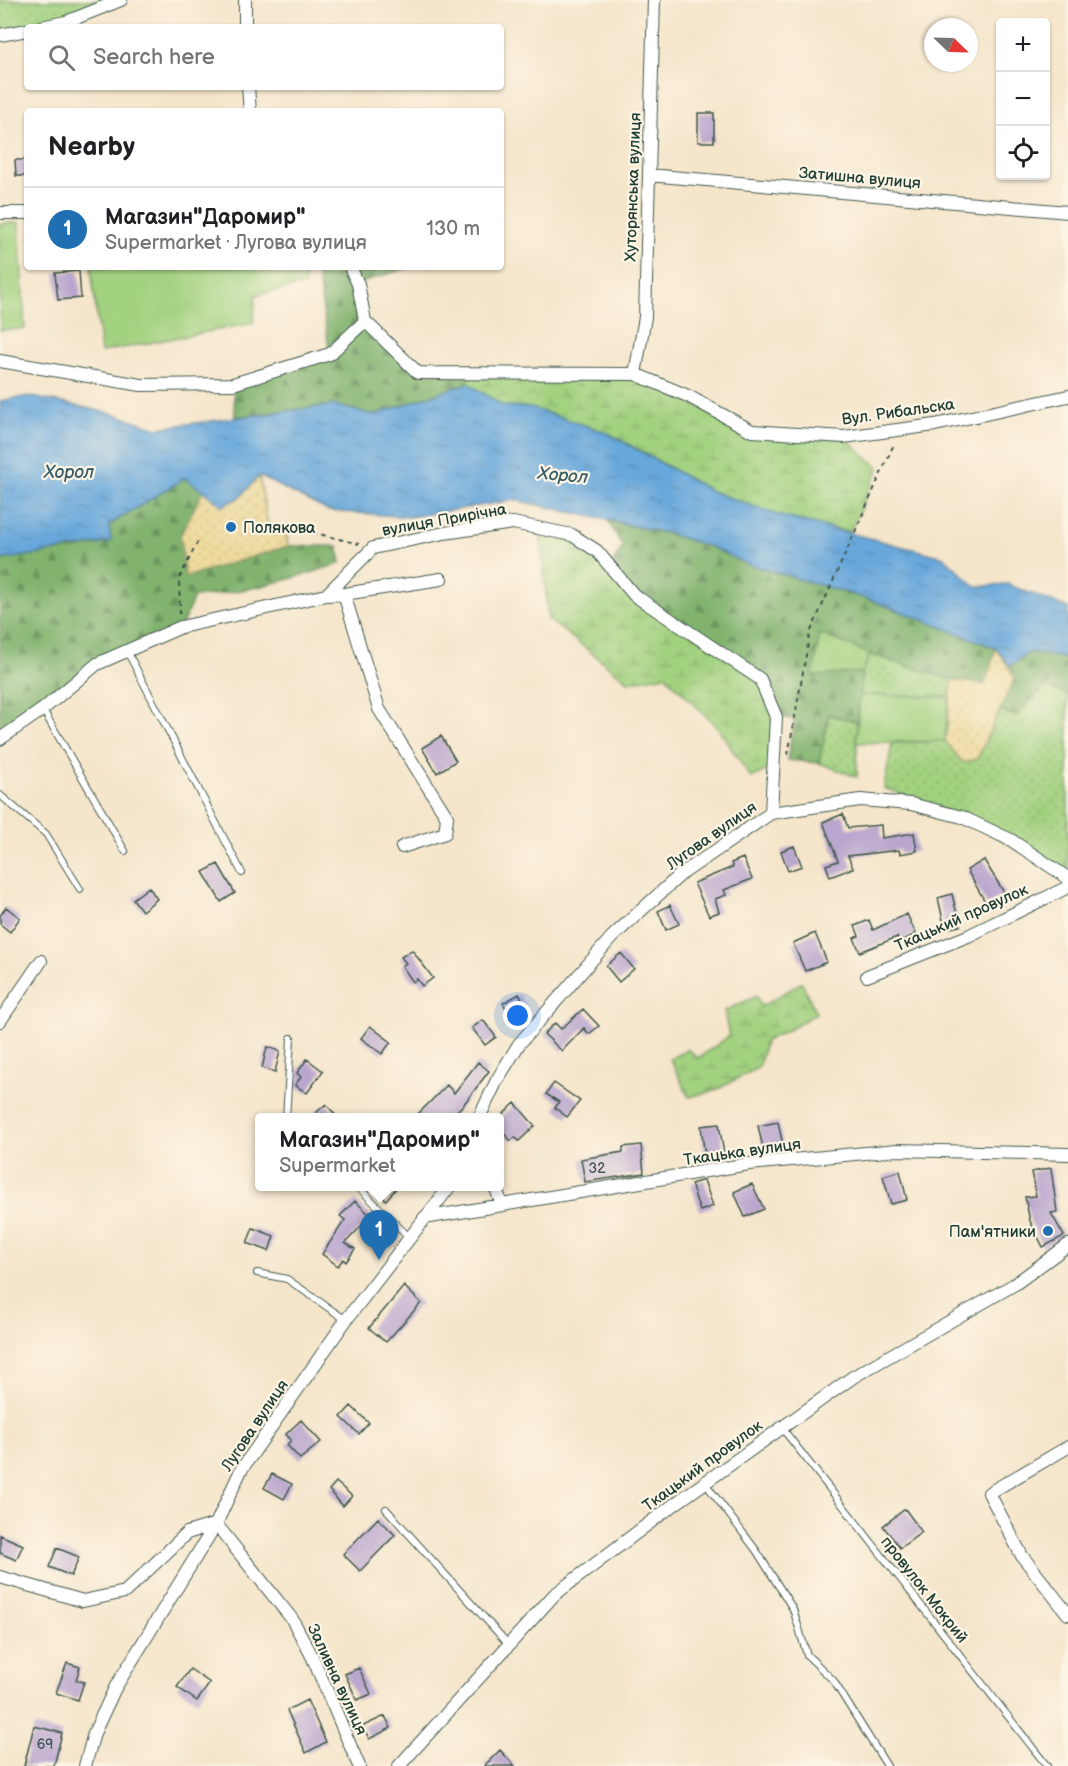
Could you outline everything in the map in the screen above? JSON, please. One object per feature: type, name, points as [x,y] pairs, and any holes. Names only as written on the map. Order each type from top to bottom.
[{"type":"street","points":[[56,24],[121,0]]},
{"type":"street","points":[[245,0],[245,24]]},
{"type":"street","name":"Хуторянська вулиця","points":[[635,374],[645,317],[654,0]]},
{"type":"street","points":[[0,35],[24,31]]},
{"type":"street","points":[[248,90],[250,108]]},
{"type":"street","name":"Затишна вулиця","points":[[649,175],[1068,212]]},
{"type":"street","points":[[0,213],[24,213]]},
{"type":"street","points":[[351,270],[358,284],[365,321],[418,373],[635,374]]},
{"type":"street","points":[[0,362],[141,385],[233,384],[330,354],[365,321]]},
{"type":"street","name":"Вул. Рибальска","points":[[635,374],[688,396],[752,431],[844,437],[935,425],[1068,396]]},
{"type":"street","name":"вулиця Прирічна","points":[[326,594],[373,548],[444,532],[513,523],[572,535],[597,551],[634,595],[760,679],[776,717],[771,813]]},
{"type":"street","points":[[0,738],[42,710],[97,664],[181,627],[326,594],[344,594],[441,579]]},
{"type":"street","points":[[344,594],[379,709],[447,817],[445,833],[402,847]]},
{"type":"street","name":"Лугова вулиця","points":[[480,1113],[519,1044],[612,938],[680,875],[771,813],[860,800],[911,804],[962,817],[1011,840],[1063,874]]},
{"type":"street","name":"Ткацький провулок","points":[[867,976],[968,936],[1068,887]]},
{"type":"street","points":[[0,1021],[41,961]]},
{"type":"street","name":"Ткацька вулиця","points":[[424,1218],[749,1164],[897,1150],[1068,1154]]},
{"type":"street","name":"Лугова вулиця","points":[[84,1766],[94,1733],[115,1688],[216,1524],[241,1470],[346,1320],[446,1191]]},
{"type":"street","points":[[497,1191],[502,1205]]},
{"type":"street","name":"Ткацький провулок","points":[[399,1766],[554,1595],[853,1377],[1015,1284],[1068,1245]]},
{"type":"street","points":[[1068,1446],[989,1493],[1022,1556],[1068,1614]]},
{"type":"street","points":[[0,1577],[83,1601],[125,1592],[187,1533],[216,1524]]},
{"type":"street","name":"Заливна вулиця","points":[[216,1524],[292,1619],[312,1656],[359,1766]]},
{"type":"lane","points":[[127,651],[242,873]]},
{"type":"lane","points":[[42,710],[125,851]]},
{"type":"lane","points":[[0,795],[46,834],[81,889]]},
{"type":"lane","points":[[286,1113],[291,1038]]},
{"type":"lane","points":[[362,1191],[410,1238]]},
{"type":"lane","points":[[257,1273],[287,1279],[346,1320]]},
{"type":"lane","name":"провулок Мокрий","points":[[782,1428],[1047,1766]]},
{"type":"lane","points":[[705,1483],[756,1550],[793,1610],[807,1655],[833,1680],[888,1766]]},
{"type":"lane","points":[[386,1509],[508,1645]]},
{"type":"path","points":[[788,760],[810,633],[883,471],[899,430]]},
{"type":"path","points":[[268,526],[315,533],[373,548]]},
{"type":"path","points":[[181,627],[179,579],[198,541]]},
{"type":"green space","points":[[0,0],[121,0],[50,24],[24,24],[24,28],[0,35]]},
{"type":"green space","points":[[19,222],[25,329],[0,330],[0,224]]},
{"type":"green space","points":[[91,270],[304,270],[305,285],[256,295],[253,323],[101,352]]},
{"type":"green space","points":[[316,270],[400,270],[358,284],[365,321],[418,373],[470,373],[468,383],[374,415],[333,405],[235,417],[233,384],[330,354]]},
{"type":"green space","points":[[470,373],[635,378],[752,431],[844,437],[879,468],[850,532],[781,516],[711,491],[608,433],[532,408],[503,406],[468,383]]},
{"type":"green space","points":[[185,478],[203,491],[180,536],[186,577],[288,546],[338,546],[341,563],[268,584],[194,597],[181,627],[97,664],[0,738],[0,560],[111,542],[109,525]]},
{"type":"green space","points":[[608,521],[666,533],[711,547],[744,563],[871,600],[996,648],[985,685],[952,680],[870,654],[862,672],[857,721],[829,715],[819,763],[787,760],[795,719],[776,717],[634,595],[610,566],[623,547]]},
{"type":"green space","points":[[540,528],[572,535],[634,595],[760,679],[776,717],[771,768],[751,778],[718,728],[665,675],[629,682],[548,619]]},
{"type":"green space","points":[[820,634],[870,654],[862,672],[813,676]]},
{"type":"green space","points":[[1030,652],[1068,659],[1068,694],[1044,687],[1015,716],[1000,710],[1015,677],[1010,666]]},
{"type":"green space","points":[[870,654],[952,680],[949,697],[860,695],[862,672]]},
{"type":"green space","points":[[1044,687],[1068,694],[1068,878],[962,817],[884,788],[892,743],[945,741],[963,763],[977,759],[1000,710],[1015,716]]},
{"type":"green space","points":[[860,695],[949,697],[945,741],[856,743]]},
{"type":"green space","points":[[828,715],[857,721],[857,777],[819,763]]},
{"type":"green space","points":[[802,982],[816,1013],[765,1041],[759,1067],[716,1090],[689,1097],[670,1059],[687,1049],[698,1058],[729,1036],[724,1011],[757,996],[761,1007]]},
{"type":"sand","name":"Полякова","points":[[259,476],[268,525],[286,529],[288,546],[185,577],[180,536],[203,491],[223,506],[240,497]]},
{"type":"sand","points":[[996,648],[1015,677],[977,759],[963,763],[945,741],[952,680],[985,685]]},
{"type":"water","name":"Хорол","points":[[468,383],[503,406],[532,408],[608,433],[711,491],[781,516],[944,557],[976,587],[1007,584],[1068,608],[1068,659],[1030,652],[1010,666],[996,648],[871,600],[744,563],[711,547],[666,533],[515,500],[410,517],[328,511],[259,476],[240,497],[223,506],[185,478],[109,525],[111,542],[0,560],[0,401],[28,396],[111,413],[157,428],[333,405],[374,415]]},
{"type":"building","points":[[698,113],[714,113],[714,142],[698,142]]},
{"type":"building","points":[[15,160],[24,160],[24,176],[16,176]]},
{"type":"building","points":[[79,271],[81,298],[58,300],[55,273]]},
{"type":"building","points":[[441,736],[456,761],[437,773],[422,748]]},
{"type":"building","points":[[843,814],[848,828],[881,825],[882,838],[914,833],[917,851],[900,854],[899,850],[848,856],[853,868],[830,877],[826,865],[838,861],[823,822]]},
{"type":"building","points":[[794,846],[802,866],[788,871],[781,851]]},
{"type":"building","points":[[743,858],[752,879],[724,890],[726,895],[715,899],[719,912],[709,916],[694,883],[733,867],[731,863]]},
{"type":"building","points":[[984,860],[1005,894],[987,905],[967,870]]},
{"type":"building","points":[[218,864],[235,893],[221,902],[203,872]]},
{"type":"building","points":[[149,887],[157,899],[142,911],[133,899]]},
{"type":"building","points":[[952,894],[960,926],[945,929],[938,898]]},
{"type":"building","points":[[670,905],[679,924],[666,930],[658,911]]},
{"type":"building","points":[[6,907],[20,918],[10,932],[0,924],[0,916]]},
{"type":"building","points":[[907,914],[916,934],[899,942],[897,937],[860,952],[854,938],[859,936],[855,926],[869,920],[873,930]]},
{"type":"building","points":[[815,933],[827,962],[805,971],[793,943]]},
{"type":"building","points":[[412,950],[433,978],[422,986],[417,979],[413,982],[402,966],[406,963],[401,957]]},
{"type":"building","points":[[621,953],[634,969],[619,982],[606,966]]},
{"type":"building","points":[[519,994],[530,1013],[514,1022],[503,1003]]},
{"type":"building","points":[[583,1009],[599,1026],[589,1034],[584,1028],[562,1051],[544,1034],[555,1023],[561,1029]]},
{"type":"building","points":[[483,1020],[496,1037],[485,1045],[472,1028]]},
{"type":"building","points":[[370,1026],[391,1042],[382,1054],[361,1038]]},
{"type":"building","points":[[267,1047],[280,1051],[275,1072],[262,1068]]},
{"type":"building","points":[[307,1059],[323,1071],[307,1093],[295,1085],[301,1077],[297,1073]]},
{"type":"building","points":[[478,1062],[489,1071],[455,1113],[419,1113],[447,1085],[454,1093]]},
{"type":"building","points":[[554,1083],[580,1101],[567,1117],[555,1108],[559,1102],[546,1094]]},
{"type":"building","points":[[515,1103],[535,1126],[519,1141],[515,1137],[511,1141],[504,1133],[504,1113]]},
{"type":"building","points":[[326,1104],[334,1113],[316,1113]]},
{"type":"building","points":[[778,1122],[783,1145],[763,1148],[758,1126]]},
{"type":"building","points":[[719,1124],[724,1154],[705,1157],[701,1126]]},
{"type":"building","points":[[641,1145],[644,1173],[585,1182],[581,1159],[623,1152],[623,1147]]},
{"type":"building","points":[[1051,1168],[1057,1212],[1051,1213],[1064,1236],[1043,1247],[1030,1221],[1025,1197],[1036,1196],[1031,1172]]},
{"type":"building","points":[[900,1171],[907,1200],[891,1204],[883,1176]]},
{"type":"building","points":[[704,1180],[713,1206],[700,1211],[691,1184]]},
{"type":"building","points":[[752,1184],[764,1209],[745,1217],[734,1192]]},
{"type":"building","points":[[376,1191],[394,1191],[386,1200]]},
{"type":"building","points":[[355,1201],[371,1216],[345,1243],[355,1249],[346,1262],[343,1259],[338,1266],[322,1254],[345,1220],[340,1216]]},
{"type":"building","points":[[253,1228],[274,1236],[269,1251],[247,1243]]},
{"type":"building","points":[[404,1286],[421,1303],[386,1342],[369,1328]]},
{"type":"building","points":[[351,1406],[369,1423],[359,1434],[341,1417]]},
{"type":"building","points":[[301,1420],[321,1442],[300,1459],[287,1445],[291,1440],[286,1434]]},
{"type":"building","points":[[272,1474],[292,1484],[284,1499],[264,1488]]},
{"type":"building","points":[[336,1482],[352,1496],[343,1506],[329,1490]]},
{"type":"building","points":[[905,1509],[922,1532],[900,1548],[883,1526]]},
{"type":"building","points":[[378,1518],[395,1535],[360,1571],[343,1554]]},
{"type":"building","points":[[0,1535],[23,1545],[16,1560],[0,1553]]},
{"type":"building","points":[[57,1548],[79,1557],[71,1576],[49,1567]]},
{"type":"building","points":[[67,1663],[80,1667],[76,1680],[84,1682],[78,1700],[56,1693]]},
{"type":"building","points":[[359,1668],[371,1694],[357,1700],[345,1674]]},
{"type":"building","points":[[190,1669],[210,1683],[197,1701],[177,1687]]},
{"type":"building","points":[[307,1700],[326,1742],[306,1753],[287,1710]]},
{"type":"building","points":[[385,1716],[391,1728],[369,1739],[363,1726]]},
{"type":"building","points":[[34,1726],[62,1733],[54,1766],[24,1766]]},
{"type":"building","points":[[500,1750],[515,1766],[484,1766]]},
{"type":"place","name":"Полякова","points":[[231,527]]},
{"type":"place","name":"Пам'ятники","points":[[1048,1231]]},
{"type":"place","name":"Магазин\"Даромир\"","points":[[379,1260]]}]
